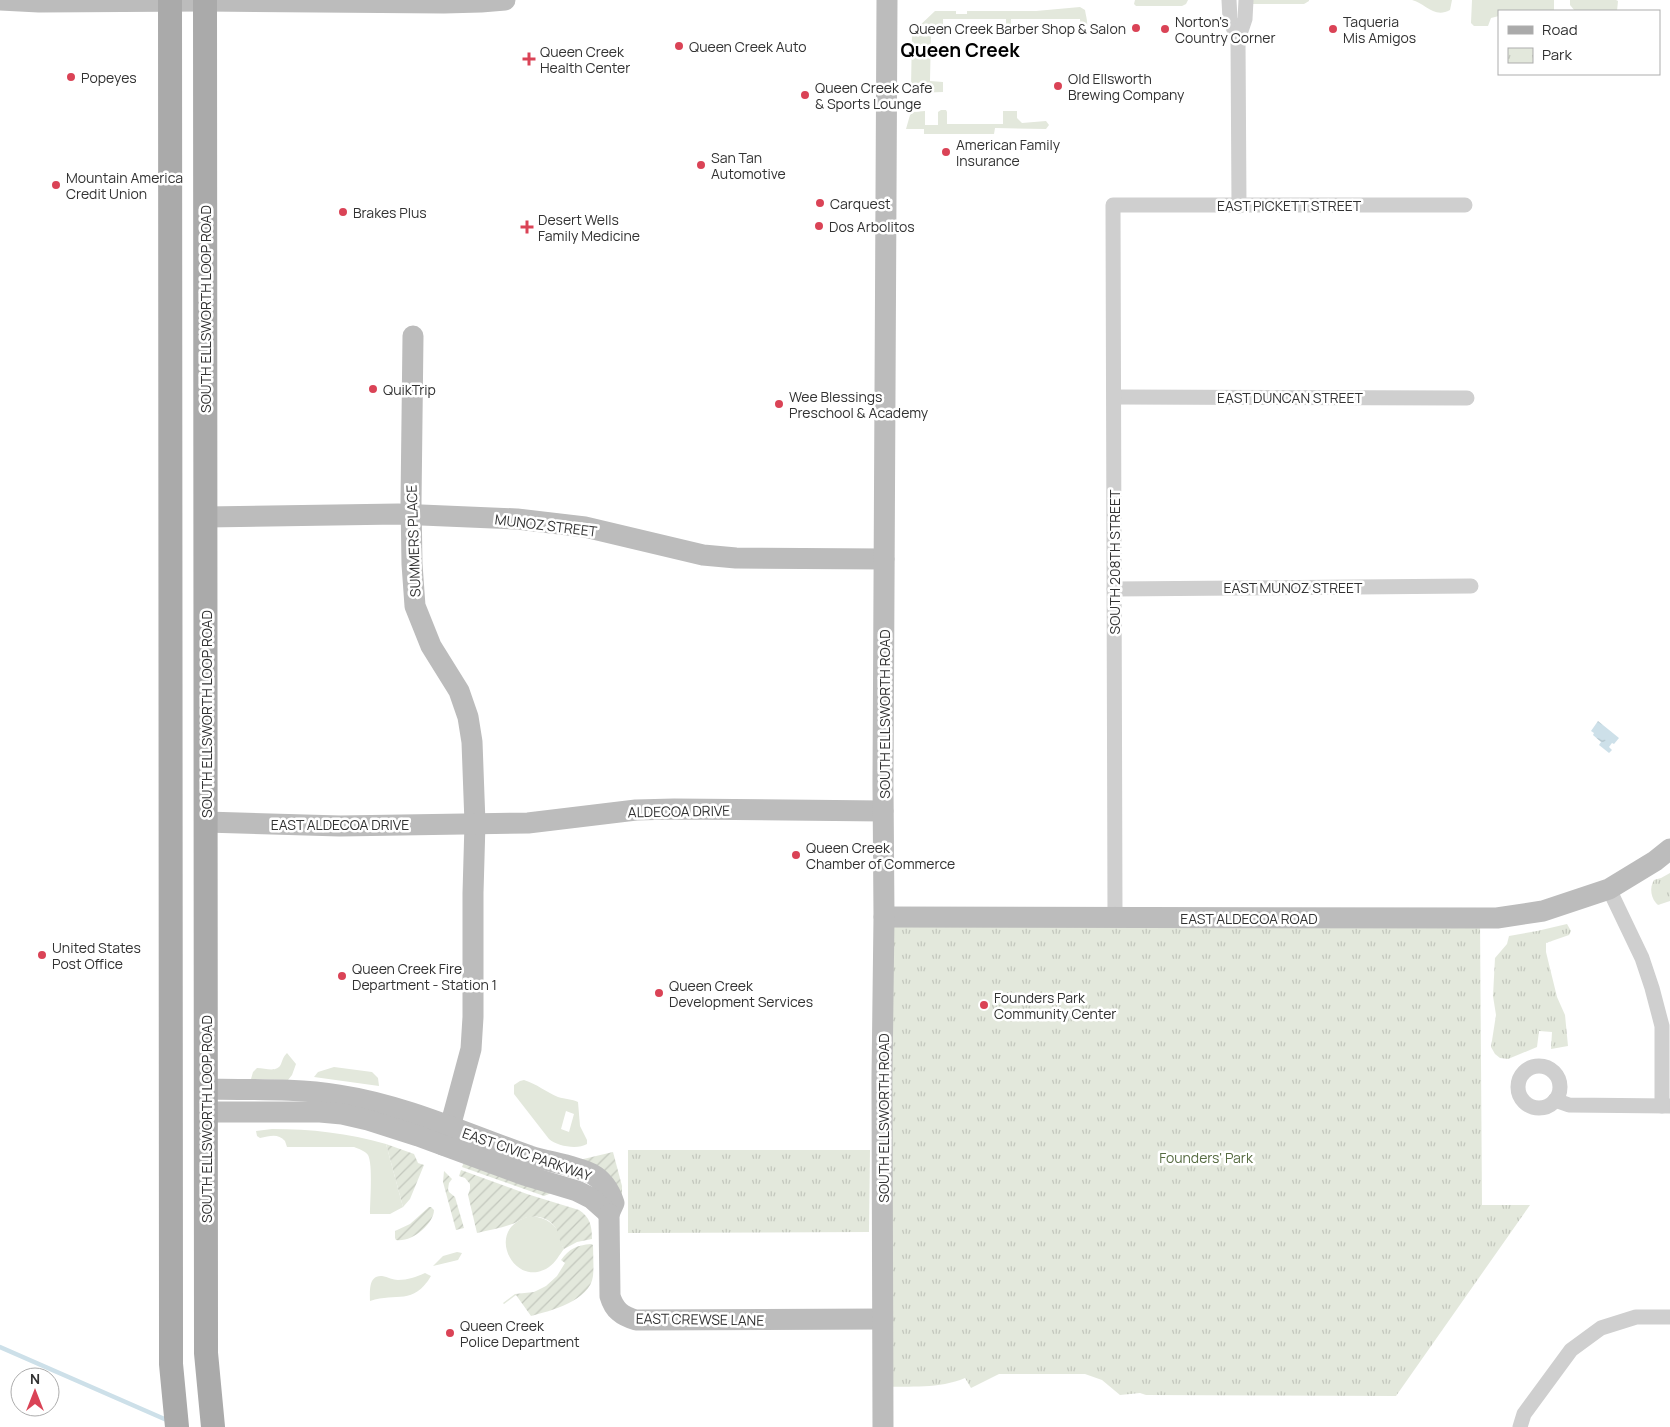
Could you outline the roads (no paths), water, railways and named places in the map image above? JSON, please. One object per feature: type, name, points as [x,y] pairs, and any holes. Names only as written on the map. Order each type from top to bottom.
[{"type":"main road","name":"SOUTH ELLSWORTH LOOP ROAD","points":[[205,0],[206,1353],[214,1427]]},
{"type":"main road","points":[[170,1],[171,1364],[177,1427]]},
{"type":"main road","points":[[170,518],[206,517]]},
{"type":"main road","points":[[170,826],[206,822]]},
{"type":"street","points":[[0,0],[451,3],[505,0]]},
{"type":"street","name":"SOUTH ELLSWORTH ROAD","points":[[883,1427],[882,1078],[887,0]]},
{"type":"street","points":[[1229,0],[1230,19],[1238,40]]},
{"type":"street","points":[[1239,206],[1238,40],[1245,20],[1246,0]]},
{"type":"street","name":"EAST PICKETT STREET","points":[[1113,205],[1465,205]]},
{"type":"street","name":"SOUTH 208TH STREET","points":[[1113,205],[1114,918]]},
{"type":"street","name":"SUMMERS PLACE","points":[[413,336],[411,514],[415,606],[432,646],[459,691],[468,717],[472,742],[474,823],[473,1017],[471,1049],[446,1136]]},
{"type":"street","name":"EAST DUNCAN STREET","points":[[1114,397],[1466,398]]},
{"type":"street","name":"MUNOZ STREET","points":[[206,517],[411,514],[517,519],[585,527],[703,554],[736,558],[884,559]]},
{"type":"street","name":"EAST MUNOZ STREET","points":[[1114,589],[1471,586]]},
{"type":"street","name":"ALDECOA DRIVE","points":[[474,823],[528,823],[627,811],[664,809],[883,811]]},
{"type":"street","name":"EAST ALDECOA DRIVE","points":[[206,822],[340,826],[474,823]]},
{"type":"street","name":"EAST ALDECOA ROAD","points":[[884,917],[1497,918],[1543,911],[1609,889],[1655,861],[1670,849]]},
{"type":"street","points":[[1555,1100],[1569,1105],[1666,1106],[1662,1026],[1642,958],[1609,889]]},
{"type":"street","name":"EAST CIVIC PARKWAY","points":[[206,1089],[294,1090],[333,1094],[376,1102],[446,1136]]},
{"type":"street","name":"EAST CIVIC PARKWAY","points":[[206,1112],[320,1112],[342,1114],[394,1128],[446,1136],[583,1170],[601,1180],[610,1192],[614,1203],[609,1214]]},
{"type":"street","name":"EAST CREWSE LANE","points":[[609,1214],[610,1296],[612,1304],[624,1317],[636,1320],[883,1319]]},
{"type":"street","points":[[1520,1427],[1524,1414],[1571,1350],[1601,1328],[1636,1317],[1670,1318]]},
{"type":"water","points":[[1598,721],[1619,738],[1609,747],[1612,750],[1609,753],[1599,745],[1601,742],[1591,731]]},
{"type":"waterway","name":"Queen Creek","points":[[0,1347],[169,1421]]},
{"type":"place","name":"Queen Creek Barber Shop & Salon","points":[[1136,28]]},
{"type":"place","name":"Norton's Country Corner","points":[[1165,29]]},
{"type":"place","name":"Taqueria Mis Amigos","points":[[1333,29]]},
{"type":"place","name":"Queen Creek Auto","points":[[679,46]]},
{"type":"place","name":"Queen Creek Health Center","points":[[529,59]]},
{"type":"place","name":"Popeyes","points":[[71,77]]},
{"type":"place","name":"Old Ellsworth Brewing Company","points":[[1058,86]]},
{"type":"place","name":"Queen Creek Cafe & Sports Lounge","points":[[805,95]]},
{"type":"place","name":"American Family Insurance","points":[[946,152]]},
{"type":"place","name":"San Tan Automotive","points":[[701,165]]},
{"type":"place","name":"Mountain America Credit Union","points":[[56,185]]},
{"type":"place","name":"Carquest","points":[[820,203]]},
{"type":"place","name":"Brakes Plus","points":[[343,212]]},
{"type":"place","name":"Dos Arbolitos","points":[[819,226]]},
{"type":"place","name":"Desert Wells Family Medicine","points":[[527,227]]},
{"type":"place","name":"QuikTrip","points":[[373,389]]},
{"type":"place","name":"Wee Blessings Preschool & Academy","points":[[779,404]]},
{"type":"place","name":"Queen Creek Chamber of Commerce","points":[[796,855]]},
{"type":"place","name":"United States Post Office","points":[[42,955]]},
{"type":"place","name":"Queen Creek Fire Department - Station 1","points":[[342,976]]},
{"type":"place","name":"Queen Creek Development Services","points":[[659,993]]},
{"type":"place","name":"Founders Park Community Center","points":[[984,1005]]},
{"type":"place","name":"Queen Creek Police Department","points":[[450,1333]]},
{"type":"district","name":"Queen Creek","points":[[960,50]]},
{"type":"park label","name":"Founders' Park","points":[[1206,1157]]}]
